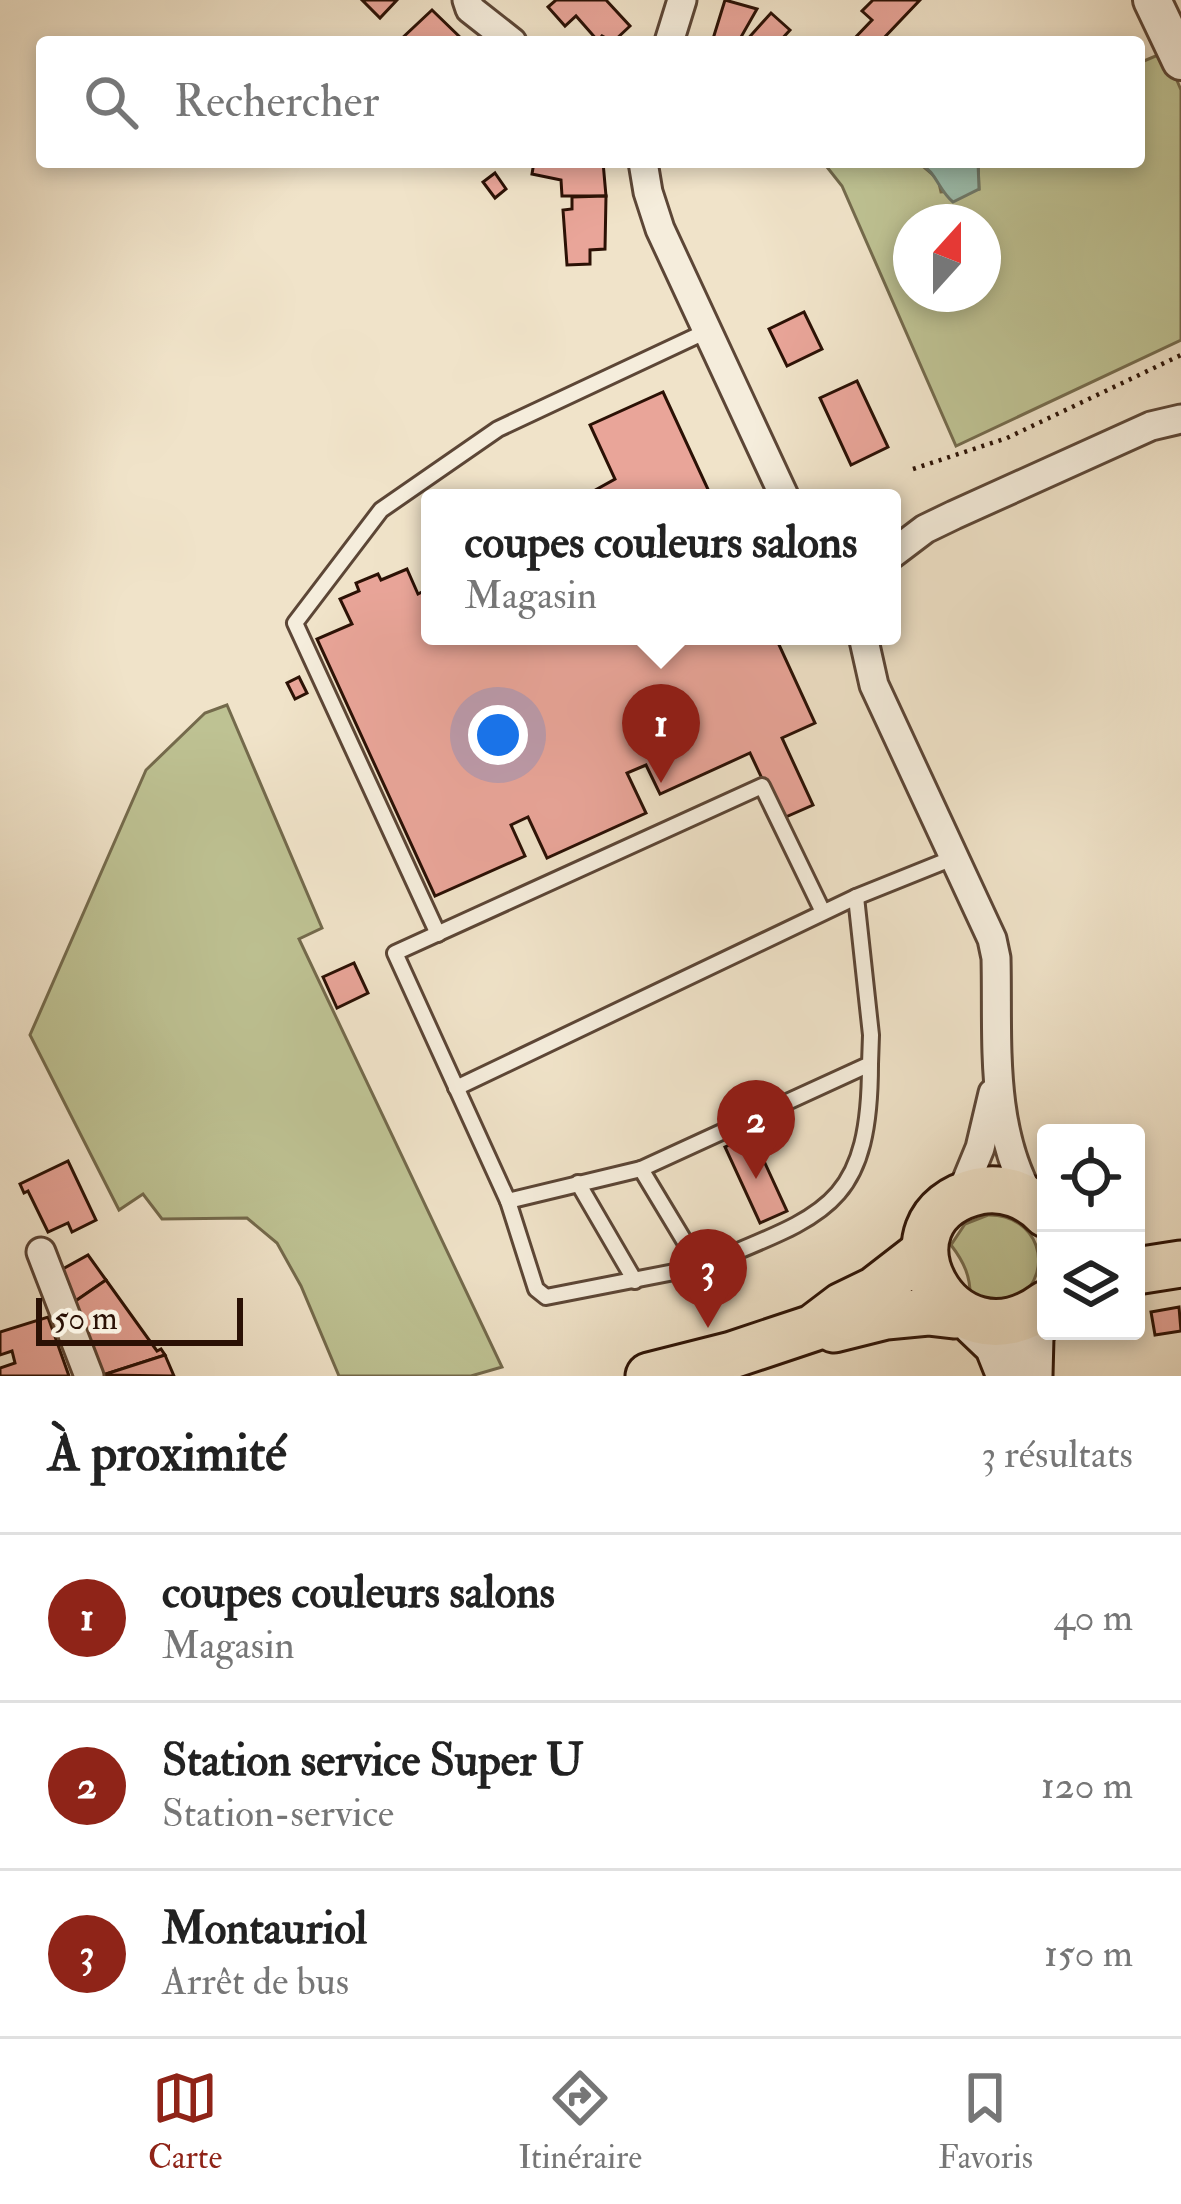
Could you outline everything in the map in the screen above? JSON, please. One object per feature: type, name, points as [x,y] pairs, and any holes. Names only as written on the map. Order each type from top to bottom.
[{"type":"main road","points":[[1007,1376],[995,1346],[931,1288],[924,1252],[935,1221],[959,1198],[996,1190],[1037,1206]]},
{"type":"main road","points":[[1145,1248],[1181,1250]]},
{"type":"main road","points":[[813,1328],[842,1306],[875,1290],[924,1252]]},
{"type":"main road","points":[[1145,1270],[1181,1264]]},
{"type":"main road","points":[[649,1376],[813,1328],[845,1329],[886,1316],[928,1312],[1012,1326],[1037,1310]]},
{"type":"main road","points":[[1032,1376],[1037,1326]]},
{"type":"street","points":[[467,0],[483,21],[504,36]]},
{"type":"street","points":[[671,36],[682,0]]},
{"type":"street","points":[[1152,0],[1181,62]]},
{"type":"street","points":[[645,168],[660,229],[781,489]]},
{"type":"street","points":[[901,547],[954,515],[1151,426],[1181,419]]},
{"type":"street","points":[[865,645],[874,685],[992,939],[997,1077],[1007,1146],[1037,1203]]},
{"type":"street","points":[[959,1198],[980,1148],[997,1077]]},
{"type":"street","points":[[40,1252],[89,1376]]},
{"type":"lane","points":[[438,934],[295,623],[381,510],[497,429],[707,331]]},
{"type":"lane","points":[[823,913],[762,786],[395,953],[508,1201],[540,1294],[553,1299],[700,1267],[819,1213],[842,1192],[858,1164],[870,1119],[871,1036],[856,897]]},
{"type":"lane","points":[[456,1088],[856,897],[953,858]]},
{"type":"lane","points":[[508,1201],[640,1168],[870,1064]]},
{"type":"lane","points":[[640,1168],[700,1267]]},
{"type":"lane","points":[[578,1183],[635,1281]]},
{"type":"path","points":[[913,470],[1007,438],[1181,356]]},
{"type":"shaded area","points":[[1165,52],[1181,90],[1181,340],[956,446],[897,312],[1001,312],[1001,204],[893,204],[893,302],[842,186],[828,168],[925,168],[938,179],[941,192],[979,189],[978,168],[1145,168],[1145,60]]},
{"type":"shaded area","points":[[925,168],[978,168],[979,189],[953,202]]},
{"type":"shaded area","points":[[227,705],[322,928],[299,939],[502,1367],[471,1376],[339,1376],[277,1243],[247,1218],[162,1219],[143,1194],[119,1210],[30,1035],[146,770],[205,713]]},
{"type":"shaded area","points":[[988,1215],[1005,1217],[1029,1233],[1037,1250],[1037,1273],[1018,1299],[970,1298],[966,1270],[951,1245],[965,1224]]},
{"type":"building","points":[[362,0],[397,0],[380,18]]},
{"type":"building","points":[[556,0],[606,0],[630,26],[619,36],[594,36],[576,16],[565,26],[548,7]]},
{"type":"building","points":[[725,0],[757,9],[742,36],[714,36]]},
{"type":"building","points":[[873,0],[920,0],[886,36],[857,36],[872,20],[862,11]]},
{"type":"building","points":[[432,10],[459,36],[404,36]]},
{"type":"building","points":[[771,13],[790,30],[784,36],[750,36]]},
{"type":"building","points":[[533,168],[604,168],[606,196],[562,196],[561,180],[532,174]]},
{"type":"building","points":[[495,173],[506,189],[495,198],[483,182]]},
{"type":"building","points":[[606,196],[605,249],[590,250],[590,264],[567,265],[563,210],[572,209],[572,197]]},
{"type":"building","points":[[804,312],[822,349],[787,366],[769,329]]},
{"type":"building","points":[[857,381],[888,447],[851,465],[820,398]]},
{"type":"building","points":[[663,392],[708,489],[597,489],[615,479],[590,425]]},
{"type":"building","points":[[407,569],[421,592],[421,645],[779,645],[815,723],[782,738],[813,805],[781,819],[750,753],[660,794],[646,765],[627,773],[646,813],[547,858],[528,817],[511,825],[525,856],[435,896],[317,639],[352,624],[340,599],[359,591],[356,583],[378,574],[381,580]]},
{"type":"building","points":[[299,677],[307,693],[295,699],[287,683]]},
{"type":"building","points":[[354,963],[368,993],[337,1008],[323,977]]},
{"type":"building","points":[[752,1135],[787,1211],[760,1223],[725,1147]]},
{"type":"building","points":[[68,1161],[96,1220],[72,1232],[68,1223],[48,1232],[20,1184]]},
{"type":"building","points":[[88,1255],[106,1280],[74,1302],[61,1270]]},
{"type":"building","points":[[106,1280],[157,1351],[165,1355],[103,1375],[74,1302]]},
{"type":"building","points":[[1179,1307],[1181,1331],[1155,1335],[1151,1312]]},
{"type":"building","points":[[48,1317],[69,1376],[0,1376],[0,1368],[15,1363],[12,1351],[0,1355],[0,1332]]},
{"type":"building","points":[[165,1355],[174,1376],[103,1375]]},
{"type":"place","name":"coupes couleurs salons","points":[[661,783]]},
{"type":"place","name":"Station service Super U","points":[[756,1179]]},
{"type":"place","name":"Montauriol","points":[[708,1328]]}]
